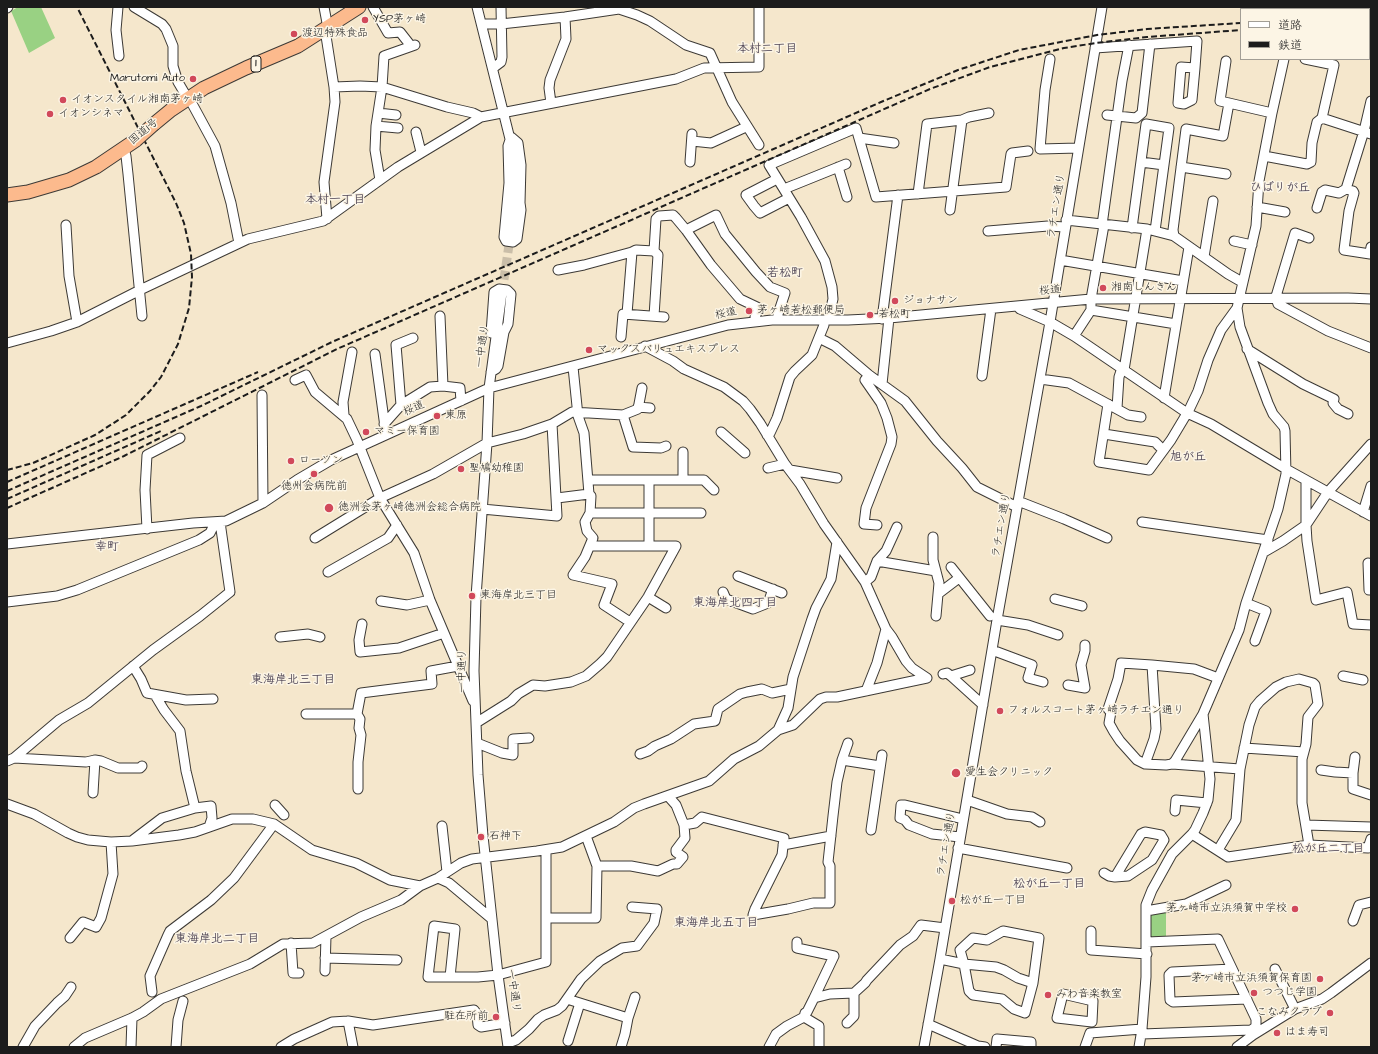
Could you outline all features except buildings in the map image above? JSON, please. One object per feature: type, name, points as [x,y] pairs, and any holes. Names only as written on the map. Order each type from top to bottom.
[{"type":"highway","name":"国道1号","points":[[7,195],[28,192],[69,180],[96,167],[124,149],[171,110],[204,88],[298,46],[359,7]]},
{"type":"street","points":[[118,7],[116,30],[119,56]]},
{"type":"street","points":[[134,7],[162,24],[174,46],[173,66],[178,82],[215,146],[231,203],[239,243]]},
{"type":"street","points":[[324,7],[326,23],[325,29],[334,87],[334,115],[324,182],[327,219]]},
{"type":"street","points":[[374,7],[388,33],[400,32],[413,45],[384,56],[382,87],[376,126],[375,150],[380,180]]},
{"type":"street","points":[[477,7],[511,137],[515,159],[516,179],[510,238]]},
{"type":"street","points":[[493,68],[501,62],[502,57],[500,24],[501,7]]},
{"type":"street","points":[[7,343],[51,332],[77,322],[140,290],[248,239],[327,219],[421,152],[481,117],[676,79],[697,70],[758,67],[759,7]]},
{"type":"street","name":"ラチエン通り","points":[[924,1047],[992,650],[994,618],[1018,504],[1050,322],[1102,7]]},
{"type":"street","points":[[482,24],[500,24],[565,18],[618,8],[650,22],[686,45],[710,53],[732,102],[746,127],[759,145]]},
{"type":"street","points":[[551,103],[549,88],[550,80],[566,39],[565,18]]},
{"type":"street","points":[[1095,48],[1197,41],[1195,68]]},
{"type":"street","points":[[1107,115],[1136,118],[1142,114],[1150,44]]},
{"type":"street","points":[[1074,336],[1091,310],[1117,116],[1129,45]]},
{"type":"street","points":[[1050,59],[1045,90],[1040,148],[1078,148]]},
{"type":"street","points":[[1172,764],[1203,714],[1239,630],[1246,603],[1278,509],[1286,474],[1284,427],[1273,414],[1268,403],[1247,349],[1238,320],[1237,308],[1238,298],[1256,226],[1258,191],[1272,113],[1284,60]]},
{"type":"street","points":[[1264,156],[1307,164],[1311,162],[1317,122],[1322,118],[1335,62],[1315,60]]},
{"type":"street","points":[[1226,61],[1220,101],[1272,113]]},
{"type":"street","points":[[334,87],[382,87],[447,107],[473,113],[481,117]]},
{"type":"street","points":[[1317,208],[1322,192],[1325,190],[1339,193],[1346,189],[1367,133],[1371,101]]},
{"type":"street","points":[[1174,236],[1173,230],[1186,129],[1223,136],[1229,103]]},
{"type":"street","points":[[378,113],[396,115]]},
{"type":"street","points":[[918,194],[927,124],[962,120],[989,113]]},
{"type":"street","points":[[1322,118],[1367,133]]},
{"type":"street","points":[[950,210],[962,120]]},
{"type":"street","points":[[1117,408],[1119,377],[1123,369],[1135,298],[1151,230],[1164,165],[1169,128],[1146,124],[1132,228]]},
{"type":"street","points":[[376,126],[398,128]]},
{"type":"street","points":[[690,162],[692,138],[711,143],[746,127]]},
{"type":"street","points":[[767,435],[770,433],[777,418],[790,378],[812,354],[833,299],[832,287],[827,268],[820,251],[769,165],[856,128],[876,197],[1006,187],[1011,154],[1028,151]]},
{"type":"street","points":[[416,132],[421,152]]},
{"type":"street","points":[[511,137],[518,143],[522,165],[521,210],[517,239],[513,242],[506,241],[504,237],[509,183],[508,146],[511,137]]},
{"type":"street","points":[[859,138],[894,143]]},
{"type":"street","points":[[124,149],[128,174],[142,316]]},
{"type":"street","points":[[1141,162],[1164,165]]},
{"type":"street","points":[[784,189],[842,166],[847,197]]},
{"type":"street","points":[[1181,167],[1226,174]]},
{"type":"street","points":[[777,179],[746,195],[760,213],[789,198]]},
{"type":"street","points":[[1346,189],[1353,191],[1354,193],[1349,211],[1344,250],[1370,254],[1371,247]]},
{"type":"street","points":[[882,384],[885,319],[898,195]]},
{"type":"street","points":[[1204,257],[1213,201]]},
{"type":"street","points":[[1257,207],[1285,212]]},
{"type":"street","points":[[654,251],[656,219],[660,216],[673,215],[686,230],[711,265],[740,299],[759,308],[755,317],[756,321]]},
{"type":"street","points":[[686,230],[716,215],[725,234],[756,272],[770,287],[785,293],[778,320]]},
{"type":"street","points":[[988,230],[1048,226],[1066,223],[1151,230],[1174,236],[1242,282]]},
{"type":"street","points":[[66,225],[69,276],[77,322]]},
{"type":"street","points":[[1309,238],[1295,233],[1277,293],[1276,298],[1280,306],[1319,326],[1371,348]]},
{"type":"street","points":[[1234,241],[1252,245]]},
{"type":"street","points":[[1164,398],[1189,247]]},
{"type":"street","points":[[558,270],[584,265],[636,250],[654,251],[658,255],[654,316]]},
{"type":"street","points":[[627,314],[632,252]]},
{"type":"street","points":[[1060,260],[1183,281]]},
{"type":"street","points":[[499,289],[507,290],[510,294],[508,324],[504,332],[498,366],[490,380],[487,365],[494,292],[499,289]]},
{"type":"street","name":"一中通り","points":[[502,294],[490,380],[475,620],[475,705],[492,919],[508,1045]]},
{"type":"street","name":"桜道","points":[[220,522],[226,521],[263,502],[314,469],[360,446],[461,401],[490,380],[573,367],[645,346],[728,325],[778,320],[885,319],[1092,299],[1348,298],[1371,300]]},
{"type":"street","points":[[1017,306],[1024,312],[1050,322],[1074,336],[1187,413],[1211,424],[1286,469],[1367,514],[1371,486]]},
{"type":"street","points":[[982,376],[991,308]]},
{"type":"street","points":[[1108,404],[1099,462],[1149,470],[1162,450],[1171,440],[1187,413],[1198,391],[1208,360],[1221,330],[1237,308]]},
{"type":"street","points":[[1091,310],[1176,324]]},
{"type":"street","points":[[621,337],[623,314],[664,317]]},
{"type":"street","points":[[440,316],[443,386]]},
{"type":"street","points":[[401,405],[396,345],[413,338]]},
{"type":"street","points":[[819,338],[835,346],[869,375],[905,401],[933,437],[962,468],[977,487],[1018,504],[1064,519],[1107,538]]},
{"type":"street","points":[[74,1047],[85,1038],[143,1012],[161,999],[250,964],[282,944],[308,944],[326,936],[361,917],[401,900],[420,886],[438,878],[461,862],[486,856],[546,850],[562,846],[614,822],[634,808],[709,781],[734,759],[759,746],[778,730],[792,725],[820,699],[826,697],[838,697],[927,678],[912,668],[906,661],[886,629],[865,582],[743,401],[724,387],[684,369],[673,361],[645,346]]},
{"type":"street","points":[[1247,349],[1303,384],[1334,399],[1333,402],[1338,409],[1348,414]]},
{"type":"street","points":[[344,415],[343,402],[352,352]]},
{"type":"street","points":[[375,354],[384,424],[387,434]]},
{"type":"street","points":[[573,367],[578,416],[584,433],[589,494],[591,496],[590,513],[586,522],[587,531],[593,538],[573,575],[612,584],[604,605],[630,622]]},
{"type":"street","points":[[296,380],[306,375],[315,392],[347,419],[360,446],[380,498],[414,552],[430,600],[475,705]]},
{"type":"street","points":[[869,375],[865,380],[881,403],[892,437],[891,444],[866,508],[864,524],[877,525]]},
{"type":"street","points":[[1040,379],[1069,383],[1128,415],[1141,417]]},
{"type":"street","points":[[384,424],[401,405],[425,390],[436,386],[460,388],[461,401]]},
{"type":"street","points":[[315,538],[380,498],[433,474],[487,443],[552,424],[572,412],[623,415],[638,409],[642,388]]},
{"type":"street","points":[[262,395],[263,502]]},
{"type":"street","points":[[638,407],[650,408]]},
{"type":"street","points":[[623,415],[633,447],[661,448],[666,446]]},
{"type":"street","points":[[482,509],[557,516],[552,424]]},
{"type":"street","points":[[721,433],[745,453]]},
{"type":"street","points":[[1104,434],[1154,442],[1162,450]]},
{"type":"street","points":[[147,529],[145,490],[147,455],[180,438]]},
{"type":"street","points":[[1264,552],[1306,525],[1328,492],[1371,444]]},
{"type":"street","points":[[682,452],[683,480]]},
{"type":"street","points":[[768,468],[787,467],[837,478]]},
{"type":"street","points":[[588,480],[704,480],[714,490]]},
{"type":"street","points":[[649,480],[649,546]]},
{"type":"street","points":[[1306,480],[1306,525],[1316,600],[1347,592],[1353,624],[1371,625]]},
{"type":"street","points":[[556,498],[589,494]]},
{"type":"street","points":[[590,513],[701,513]]},
{"type":"street","points":[[7,544],[193,523],[220,522]]},
{"type":"street","points":[[7,602],[51,597],[77,590],[199,540],[210,533],[213,527],[220,522]]},
{"type":"street","points":[[11,759],[59,720],[88,703],[152,650],[200,616],[230,592],[220,522]]},
{"type":"street","points":[[1142,522],[1268,540]]},
{"type":"street","points":[[328,572],[388,538],[397,525]]},
{"type":"street","points":[[865,582],[871,577],[878,561],[886,551],[897,527]]},
{"type":"street","points":[[932,536],[933,560],[938,579],[936,616]]},
{"type":"street","points":[[778,730],[788,708],[793,677],[814,614],[831,578],[837,542]]},
{"type":"street","points":[[476,723],[533,685],[545,686],[567,683],[586,676],[607,657],[648,597],[676,546],[590,546]]},
{"type":"street","points":[[878,561],[936,571]]},
{"type":"street","points":[[1367,563],[1369,590],[1371,590]]},
{"type":"street","points":[[951,567],[994,618],[1028,625],[1058,635]]},
{"type":"street","points":[[738,576],[782,593]]},
{"type":"street","points":[[938,594],[959,578]]},
{"type":"street","points":[[723,592],[726,599],[753,609],[768,603],[773,589]]},
{"type":"street","points":[[648,597],[666,608]]},
{"type":"street","points":[[1055,599],[1082,606]]},
{"type":"street","points":[[381,601],[407,606],[430,600]]},
{"type":"street","points":[[1246,603],[1266,611],[1255,640]]},
{"type":"street","points":[[362,624],[359,640],[360,652],[399,648],[444,632]]},
{"type":"street","points":[[866,691],[877,663],[886,629]]},
{"type":"street","points":[[280,637],[308,634],[320,637]]},
{"type":"street","points":[[1068,685],[1085,688],[1081,665],[1085,645]]},
{"type":"street","points":[[992,650],[1032,665],[1028,678],[1043,682]]},
{"type":"street","points":[[1218,678],[1194,669],[1121,663],[1118,679],[1108,709],[1112,712],[1109,723],[1120,741],[1137,760],[1145,764],[1172,764],[1209,768],[1240,769]]},
{"type":"street","points":[[133,666],[141,678],[147,693],[186,700],[213,699]]},
{"type":"street","points":[[358,790],[358,767],[361,736],[358,728],[360,719],[357,714],[361,693],[432,684],[431,671],[458,666]]},
{"type":"street","points":[[1145,764],[1156,729],[1152,666]]},
{"type":"street","points":[[970,670],[947,675],[983,705]]},
{"type":"street","points":[[1343,676],[1363,680]]},
{"type":"street","points":[[1218,850],[1236,820],[1240,769],[1252,714],[1260,701],[1276,687],[1286,682],[1299,679],[1313,683],[1318,704],[1308,716],[1302,759],[1302,803],[1309,846]]},
{"type":"street","points":[[640,754],[671,740],[694,724],[715,720],[718,710],[740,694],[762,689],[772,694],[791,689]]},
{"type":"street","points":[[155,695],[180,731],[186,771],[195,808]]},
{"type":"street","points":[[306,714],[357,714]]},
{"type":"street","points":[[1139,1047],[1142,1031],[1146,978],[1146,905],[1152,890],[1172,854],[1192,834],[1207,803],[1209,791],[1209,768],[1203,714]]},
{"type":"street","points":[[477,743],[502,753],[513,755],[513,739],[530,738]]},
{"type":"street","points":[[684,825],[695,823],[702,817],[784,838],[782,855],[753,915],[814,903],[830,902],[830,866],[828,862],[837,782],[848,743]]},
{"type":"street","points":[[1244,748],[1304,752]]},
{"type":"street","points":[[871,830],[882,755]]},
{"type":"street","points":[[1355,757],[1353,789],[1371,795]]},
{"type":"street","points":[[11,759],[86,762],[95,760],[118,768],[140,768],[142,766]]},
{"type":"street","points":[[94,793],[95,760]]},
{"type":"street","points":[[842,760],[880,766]]},
{"type":"street","points":[[1321,770],[1353,773]]},
{"type":"street","points":[[597,866],[631,866],[658,871],[673,864],[678,864],[683,857],[676,852],[676,850],[685,838],[684,825],[676,805],[668,796]]},
{"type":"street","points":[[1175,811],[1177,798],[1207,803]]},
{"type":"street","points":[[967,800],[1007,814],[1032,817],[1040,822]]},
{"type":"street","points":[[7,804],[28,811],[68,834],[88,840],[111,842],[179,835],[232,819],[253,819],[274,824],[312,850],[356,863],[390,880],[420,886]]},
{"type":"street","points":[[275,805],[284,814]]},
{"type":"street","points":[[960,837],[932,834],[909,825],[905,820],[900,818],[901,805],[963,818]]},
{"type":"street","points":[[132,841],[162,818],[195,808],[211,806],[212,818],[209,827]]},
{"type":"street","points":[[152,992],[150,976],[170,931],[211,900],[234,878],[274,824]]},
{"type":"street","points":[[1306,825],[1371,827]]},
{"type":"street","points":[[442,826],[448,872]]},
{"type":"street","points":[[1104,873],[1115,877],[1128,876],[1152,860],[1164,840],[1162,835],[1145,832],[1141,834],[1115,877]]},
{"type":"street","points":[[1192,834],[1228,857],[1309,846],[1368,848],[1371,839]]},
{"type":"street","points":[[546,918],[596,918],[597,866],[586,836]]},
{"type":"street","points":[[783,845],[831,836]]},
{"type":"street","points":[[70,938],[83,922],[96,927],[101,918],[113,874],[111,842]]},
{"type":"street","points":[[958,848],[1067,868]]},
{"type":"street","points":[[450,977],[455,929],[434,926],[428,977],[450,977],[478,977],[498,975],[546,962],[546,850]]},
{"type":"street","points":[[1157,851],[1172,854]]},
{"type":"street","points":[[438,878],[449,883],[492,919]]},
{"type":"street","points":[[1146,911],[1186,904],[1226,885]]},
{"type":"street","points":[[1353,921],[1359,904],[1371,902]]},
{"type":"street","points":[[508,1045],[529,1029],[538,1019],[562,1006],[581,979],[600,961],[622,948],[637,946],[654,923],[657,909],[632,907]]},
{"type":"street","points":[[814,998],[830,994],[854,993],[900,945],[914,936],[921,925],[945,928]]},
{"type":"street","points":[[1003,931],[1039,938],[1032,983],[1025,1013],[1014,1009],[1002,999],[973,995],[969,991],[964,964],[960,950],[973,938],[987,940],[1003,931]]},
{"type":"street","points":[[1091,931],[1091,950],[1147,954]]},
{"type":"street","points":[[325,971],[326,936]]},
{"type":"street","points":[[1147,942],[1218,939],[1256,1019],[1256,1030]]},
{"type":"street","points":[[768,1047],[776,1034],[787,1026],[804,1018],[805,1013],[807,1012],[834,956],[796,948],[797,942]]},
{"type":"street","points":[[291,943],[293,974],[299,973]]},
{"type":"street","points":[[325,958],[396,960]]},
{"type":"street","points":[[940,960],[996,967],[1032,983]]},
{"type":"street","points":[[1237,1047],[1256,1030],[1295,1009],[1322,998],[1371,963]]},
{"type":"street","points":[[1232,969],[1172,972],[1169,975],[1170,1000],[1173,1002],[1247,999]]},
{"type":"street","points":[[1275,969],[1295,1009]]},
{"type":"street","points":[[23,1047],[35,1026],[65,996],[71,986]]},
{"type":"street","points":[[847,1023],[854,1016],[854,993]]},
{"type":"street","points":[[621,1047],[635,997]]},
{"type":"street","points":[[567,999],[628,1018]]},
{"type":"street","points":[[176,1047],[178,1020],[183,1001]]},
{"type":"street","points":[[568,1041],[580,1003]]},
{"type":"street","points":[[281,1047],[294,1039],[326,1024],[348,1021],[373,1025],[474,1010],[478,1014],[478,1025],[481,1027],[505,1023]]},
{"type":"street","points":[[130,1047],[132,1018]]},
{"type":"street","points":[[804,1018],[819,1026],[819,1047]]},
{"type":"street","points":[[348,1021],[353,1047]]},
{"type":"street","points":[[1085,1047],[1092,1022]]},
{"type":"street","points":[[928,1024],[978,1046],[985,1047]]},
{"type":"street","points":[[1090,1033],[1256,1030]]},
{"type":"street","points":[[996,1047],[997,1039],[1031,1042],[1031,1047]]},
{"type":"green space","points":[[18,7],[41,7],[55,38],[29,53],[11,11]]},
{"type":"green space","points":[[1166,910],[1166,938],[1148,938],[1149,911]]},
{"type":"tunnel","points":[[502,293],[510,238]]},
{"type":"railway","points":[[7,470],[33,463],[95,435],[126,415],[150,391],[161,377],[178,344],[189,308],[192,277],[191,254],[184,223],[176,203],[77,7]]},
{"type":"railway","points":[[7,491],[201,406],[332,342],[881,102],[958,70],[1019,50],[1097,35],[1147,29],[1240,23]]},
{"type":"railway","points":[[7,508],[124,456],[337,349],[930,89],[990,67],[1064,48],[1147,37],[1240,30]]},
{"type":"railway","points":[[7,482],[258,372]]},
{"type":"railway","points":[[7,499],[161,431]]},
{"type":"place","name":"YSP茅ヶ崎","points":[[365,20]]},
{"type":"place","name":"渡辺特殊食品","points":[[294,34]]},
{"type":"place","name":"Marutomi Auto","points":[[193,79]]},
{"type":"place","name":"イオンスタイル湘南茅ヶ崎","points":[[63,100]]},
{"type":"place","name":"イオンシネマ","points":[[50,114]]},
{"type":"place","name":"湘南しんきん","points":[[1103,288]]},
{"type":"place","name":"ジョナサン","points":[[895,301]]},
{"type":"place","name":"茅ヶ崎若松郵便局","points":[[749,311]]},
{"type":"place","name":"若松町","points":[[870,315]]},
{"type":"place","name":"マックスバリュエキスプレス","points":[[589,350]]},
{"type":"place","name":"東原","points":[[437,416]]},
{"type":"place","name":"マミー保育園","points":[[366,432]]},
{"type":"place","name":"ローソン","points":[[291,461]]},
{"type":"place","name":"聖鳩幼稚園","points":[[461,469]]},
{"type":"place","name":"徳州会病院前","points":[[314,474]]},
{"type":"place","name":"徳洲会茅ヶ崎徳洲会総合病院","points":[[329,508]]},
{"type":"place","name":"東海岸北三丁目","points":[[472,596]]},
{"type":"place","name":"フォルスコート茅ヶ崎ラチエン通り","points":[[1000,711]]},
{"type":"place","name":"愛生会クリニック","points":[[956,773]]},
{"type":"place","name":"石神下","points":[[481,837]]},
{"type":"place","name":"松が丘一丁目","points":[[952,901]]},
{"type":"place","name":"茅ヶ崎市立浜須賀中学校","points":[[1295,909]]},
{"type":"place","name":"茅ヶ崎市立浜須賀保育園","points":[[1320,979]]},
{"type":"place","name":"つつじ学園","points":[[1254,993]]},
{"type":"place","name":"みわ音楽教室","points":[[1048,995]]},
{"type":"place","name":"こなみクラブ","points":[[1330,1013]]},
{"type":"place","name":"駐在所前","points":[[496,1017]]},
{"type":"place","name":"はま寿司","points":[[1277,1033]]},
{"type":"district","name":"本村二丁目","points":[[767,49]]},
{"type":"district","name":"ひばりが丘","points":[[1280,188]]},
{"type":"district","name":"本村一丁目","points":[[335,200]]},
{"type":"district","name":"若松町","points":[[785,273]]},
{"type":"district","name":"旭が丘","points":[[1188,457]]},
{"type":"district","name":"幸町","points":[[107,547]]},
{"type":"district","name":"東海岸北四丁目","points":[[735,603]]},
{"type":"district","name":"東海岸北三丁目","points":[[293,680]]},
{"type":"district","name":"松が丘二丁目","points":[[1328,849]]},
{"type":"district","name":"松が丘一丁目","points":[[1049,884]]},
{"type":"district","name":"東海岸北五丁目","points":[[716,923]]},
{"type":"district","name":"東海岸北二丁目","points":[[217,939]]}]
